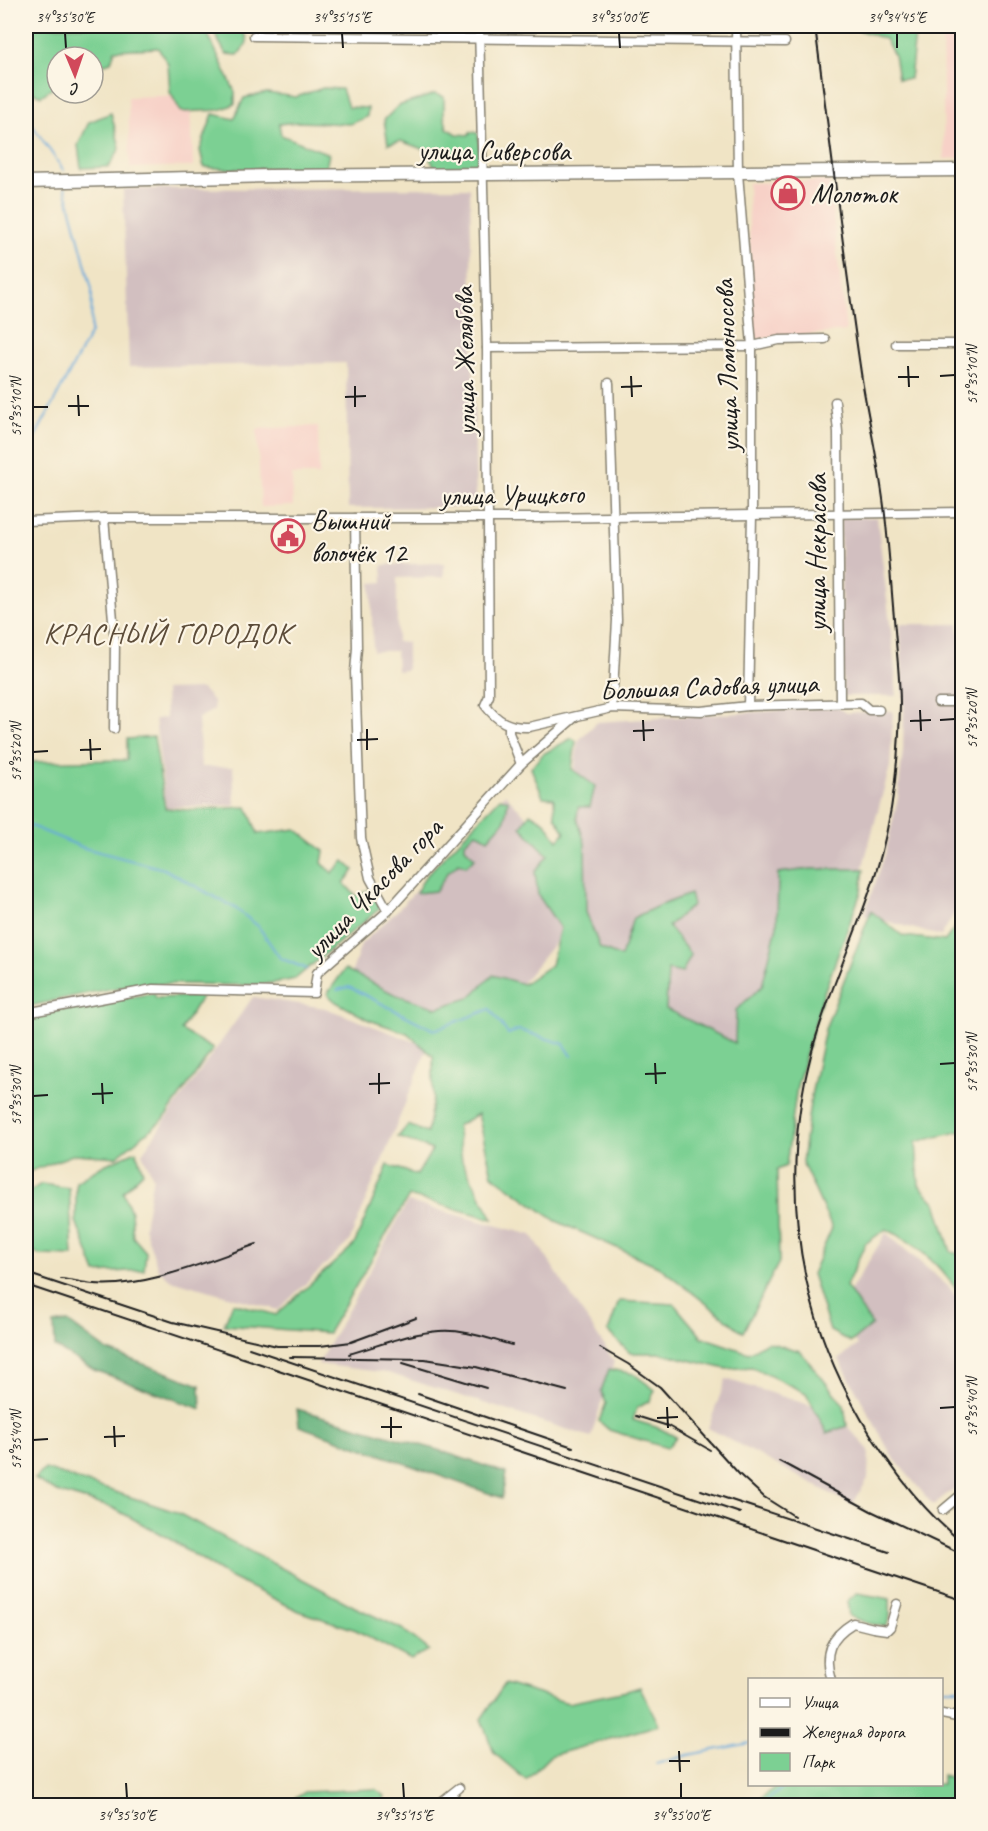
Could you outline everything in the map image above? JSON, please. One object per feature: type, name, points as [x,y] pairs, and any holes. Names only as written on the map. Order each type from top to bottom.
[{"type":"street","name":"улица Желябова","points":[[479,26],[487,348],[489,696],[485,705],[492,714],[509,726]]},
{"type":"street","name":"улица Ломоносова","points":[[736,26],[738,173],[752,346],[752,515],[748,706]]},
{"type":"street","points":[[254,36],[784,42]]},
{"type":"street","name":"улица Сиверсова","points":[[26,182],[189,177],[963,170]]},
{"type":"street","points":[[487,348],[752,346],[779,340],[825,339]]},
{"type":"street","points":[[897,344],[963,344]]},
{"type":"street","points":[[609,383],[617,620],[612,708]]},
{"type":"street","name":"улица Некрасова","points":[[835,402],[838,432],[840,703]]},
{"type":"street","name":"улица Урицкого","points":[[26,521],[104,518],[838,515],[963,512]]},
{"type":"street","points":[[104,518],[115,642],[114,729]]},
{"type":"street","points":[[355,518],[357,648],[355,672],[361,838],[370,878],[388,911]]},
{"type":"street","points":[[938,702],[963,702]]},
{"type":"street","name":"Большая Садовая улица","points":[[509,726],[529,727],[612,708],[701,711],[748,706],[861,703],[869,710],[879,710]]},
{"type":"street","name":"улица Чкасова гора","points":[[26,1012],[153,989],[314,993],[317,973],[388,911],[521,764],[576,716]]},
{"type":"street","points":[[509,726],[509,733],[521,764]]},
{"type":"street","points":[[943,1510],[963,1494]]},
{"type":"street","points":[[831,1678],[827,1661],[831,1642],[840,1631],[853,1623],[886,1630],[890,1627],[897,1604]]},
{"type":"street","points":[[943,1714],[963,1718]]},
{"type":"street","points":[[436,1806],[459,1788]]},
{"type":"shaded area","points":[[942,26],[962,26],[962,158],[944,159]]},
{"type":"shaded area","points":[[191,95],[193,166],[130,168],[128,97]]},
{"type":"shaded area","points":[[829,181],[846,331],[752,340],[748,183]]},
{"type":"shaded area","points":[[470,188],[476,507],[348,508],[346,363],[129,367],[123,189]]},
{"type":"shaded area","points":[[318,426],[319,475],[292,475],[293,506],[261,507],[257,429]]},
{"type":"shaded area","points":[[877,517],[897,696],[843,696],[840,518]]},
{"type":"shaded area","points":[[444,563],[444,577],[397,578],[397,642],[407,642],[407,670],[397,671],[396,651],[373,651],[371,583],[383,582],[382,565]]},
{"type":"shaded area","points":[[900,624],[958,624],[962,675],[962,900],[941,936],[864,915],[885,855],[898,798],[903,750],[904,707]]},
{"type":"shaded area","points":[[202,689],[213,701],[214,710],[198,718],[201,767],[233,767],[235,805],[166,807],[155,719],[166,718],[165,690]]},
{"type":"shaded area","points":[[837,707],[846,713],[893,711],[890,766],[856,892],[799,1064],[665,1019],[596,956],[578,917],[575,767],[578,741],[597,722]]},
{"type":"shaded area","points":[[505,794],[555,847],[566,929],[514,993],[439,1018],[350,978],[361,944],[394,914]]},
{"type":"shaded area","points":[[253,997],[325,1008],[428,1047],[349,1242],[278,1310],[171,1280],[158,1269],[144,1227],[153,1177],[142,1153]]},
{"type":"shaded area","points":[[408,1202],[532,1235],[614,1361],[591,1437],[388,1373],[318,1364]]},
{"type":"shaded area","points":[[886,1233],[950,1288],[962,1307],[962,1482],[933,1505],[892,1456],[839,1359],[858,1345],[836,1314]]},
{"type":"shaded area","points":[[726,1379],[835,1413],[869,1450],[868,1479],[852,1505],[708,1428]]},
{"type":"green space","points":[[26,26],[204,26],[235,92],[235,104],[220,110],[181,112],[170,92],[168,64],[158,48],[115,50],[111,62],[105,64],[105,45],[45,45],[45,93],[41,96],[26,89]]},
{"type":"green space","points":[[210,26],[236,26],[246,36],[247,43],[238,55],[226,54]]},
{"type":"green space","points":[[847,26],[916,26],[910,79],[898,79],[894,55],[885,39]]},
{"type":"green space","points":[[323,88],[342,89],[348,107],[368,108],[367,117],[350,124],[299,122],[279,124],[281,135],[329,154],[326,168],[226,169],[204,167],[200,150],[213,114],[234,119],[244,98],[267,93],[296,97]]},
{"type":"green space","points":[[435,94],[444,97],[447,128],[457,134],[478,133],[480,155],[475,167],[435,168],[425,150],[401,141],[388,144],[384,120],[398,106]]},
{"type":"green space","points":[[111,113],[120,148],[109,167],[81,168],[78,145],[89,122]]},
{"type":"green space","points":[[154,737],[165,808],[189,810],[247,807],[258,834],[296,829],[324,851],[322,863],[332,873],[344,861],[354,870],[344,883],[356,896],[371,889],[380,905],[378,910],[295,979],[244,985],[141,985],[91,992],[26,1007],[26,762],[127,760],[127,739]]},
{"type":"green space","points":[[572,738],[576,741],[572,769],[595,786],[590,807],[578,807],[577,818],[585,843],[586,912],[600,948],[621,957],[633,918],[690,894],[693,905],[668,926],[691,955],[682,973],[668,970],[666,1009],[735,1043],[736,1010],[762,986],[777,926],[778,873],[811,869],[864,869],[861,892],[822,998],[797,1086],[786,1166],[777,1170],[779,1262],[743,1332],[658,1266],[556,1221],[492,1175],[478,1114],[457,1126],[462,1161],[493,1219],[409,1196],[328,1333],[224,1325],[233,1303],[276,1315],[354,1245],[388,1165],[417,1175],[432,1150],[398,1137],[408,1125],[427,1133],[433,1098],[433,1056],[407,1033],[369,1020],[336,1002],[327,994],[345,969],[394,994],[437,1008],[469,998],[493,975],[523,984],[551,965],[560,928],[538,895],[535,872],[548,855],[521,827],[530,813],[545,822],[558,840],[565,832],[555,816],[554,798],[543,797],[531,768],[543,754]]},
{"type":"green space","points":[[500,798],[508,800],[505,820],[488,839],[476,832],[465,842],[465,848],[475,858],[466,866],[459,863],[447,873],[436,891],[416,893],[424,878]]},
{"type":"green space","points":[[871,911],[903,936],[945,941],[962,917],[962,1131],[916,1142],[919,1185],[936,1203],[951,1252],[962,1255],[962,1298],[929,1258],[919,1249],[886,1229],[865,1244],[846,1286],[872,1325],[851,1342],[830,1331],[812,1274],[832,1228],[802,1162],[811,1096],[825,1029]]},
{"type":"green space","points":[[154,993],[156,998],[202,996],[181,1030],[213,1049],[164,1119],[116,1157],[75,1154],[26,1173],[26,1016]]},
{"type":"green space","points":[[136,1151],[143,1172],[123,1192],[131,1212],[133,1237],[146,1252],[144,1270],[96,1273],[76,1221],[76,1182],[104,1165]]},
{"type":"green space","points":[[41,1184],[69,1188],[73,1256],[39,1255],[26,1249],[26,1194]]},
{"type":"green space","points":[[619,1301],[674,1304],[702,1337],[749,1353],[767,1342],[800,1351],[844,1405],[847,1426],[827,1433],[806,1393],[752,1367],[726,1369],[660,1353],[630,1353],[608,1332]]},
{"type":"green space","points":[[68,1322],[106,1350],[200,1385],[201,1409],[94,1370],[55,1347],[54,1324]]},
{"type":"green space","points":[[609,1369],[634,1374],[655,1390],[650,1401],[637,1408],[633,1420],[659,1428],[676,1437],[667,1448],[609,1430],[599,1421],[606,1403],[601,1391]]},
{"type":"green space","points":[[297,1409],[438,1450],[506,1473],[502,1498],[299,1426]]},
{"type":"green space","points":[[45,1469],[176,1512],[355,1607],[402,1629],[429,1650],[411,1660],[356,1630],[299,1611],[229,1577],[168,1538],[113,1508],[57,1492],[35,1479]]},
{"type":"green space","points":[[857,1593],[890,1599],[890,1617],[886,1627],[849,1616],[847,1601]]},
{"type":"green space","points":[[505,1684],[568,1703],[640,1687],[659,1725],[550,1756],[526,1780],[494,1753],[481,1719]]},
{"type":"green space","points":[[943,1776],[949,1778],[962,1789],[962,1805],[753,1805],[776,1786],[943,1786]]},
{"type":"green space","points":[[376,1789],[385,1796],[381,1805],[285,1805],[305,1792]]},
{"type":"waterway","points":[[26,116],[64,171]]},
{"type":"waterway","points":[[26,454],[91,332],[92,289],[65,187]]},
{"type":"waterway","points":[[26,824],[84,848],[164,869],[235,908],[258,926],[280,958],[307,969]]},
{"type":"waterway","points":[[337,990],[349,987],[434,1030],[490,1009],[508,1034],[519,1030],[564,1044],[572,1056]]},
{"type":"waterway","points":[[943,1689],[962,1689]]},
{"type":"waterway","points":[[656,1764],[748,1743]]},
{"type":"waterway","points":[[759,1806],[785,1786]]},
{"type":"railway","points":[[815,26],[855,330],[883,497],[900,705],[895,781],[881,855],[874,880],[819,1026],[802,1095],[795,1184],[798,1228],[805,1272],[816,1316],[831,1358],[850,1399],[872,1437],[899,1476],[930,1512],[962,1542]]},
{"type":"railway","points":[[61,1279],[94,1284],[135,1282],[177,1272],[257,1244]]},
{"type":"railway","points":[[26,1273],[173,1322],[277,1346],[320,1346],[351,1342],[416,1318]]},
{"type":"railway","points":[[26,1285],[962,1600]]},
{"type":"railway","points":[[349,1354],[405,1337],[439,1331],[467,1333],[512,1345]]},
{"type":"railway","points":[[249,1348],[740,1513]]},
{"type":"railway","points":[[600,1348],[628,1364],[660,1387],[740,1475],[764,1497],[794,1516]]},
{"type":"railway","points":[[290,1357],[425,1359],[476,1367],[567,1391]]},
{"type":"railway","points":[[403,1363],[486,1388]]},
{"type":"railway","points":[[418,1394],[573,1447]]},
{"type":"railway","points":[[636,1416],[668,1426],[710,1450]]},
{"type":"railway","points":[[779,1461],[871,1511],[962,1554]]},
{"type":"railway","points":[[701,1490],[889,1552]]},
{"type":"place","name":"Молоток","points":[[788,193]]},
{"type":"place","name":"Вышний волочёк 12","points":[[288,536]]},
{"type":"district","name":"КРАСНЫЙ ГОРОДОК","points":[[168,633]]}]
